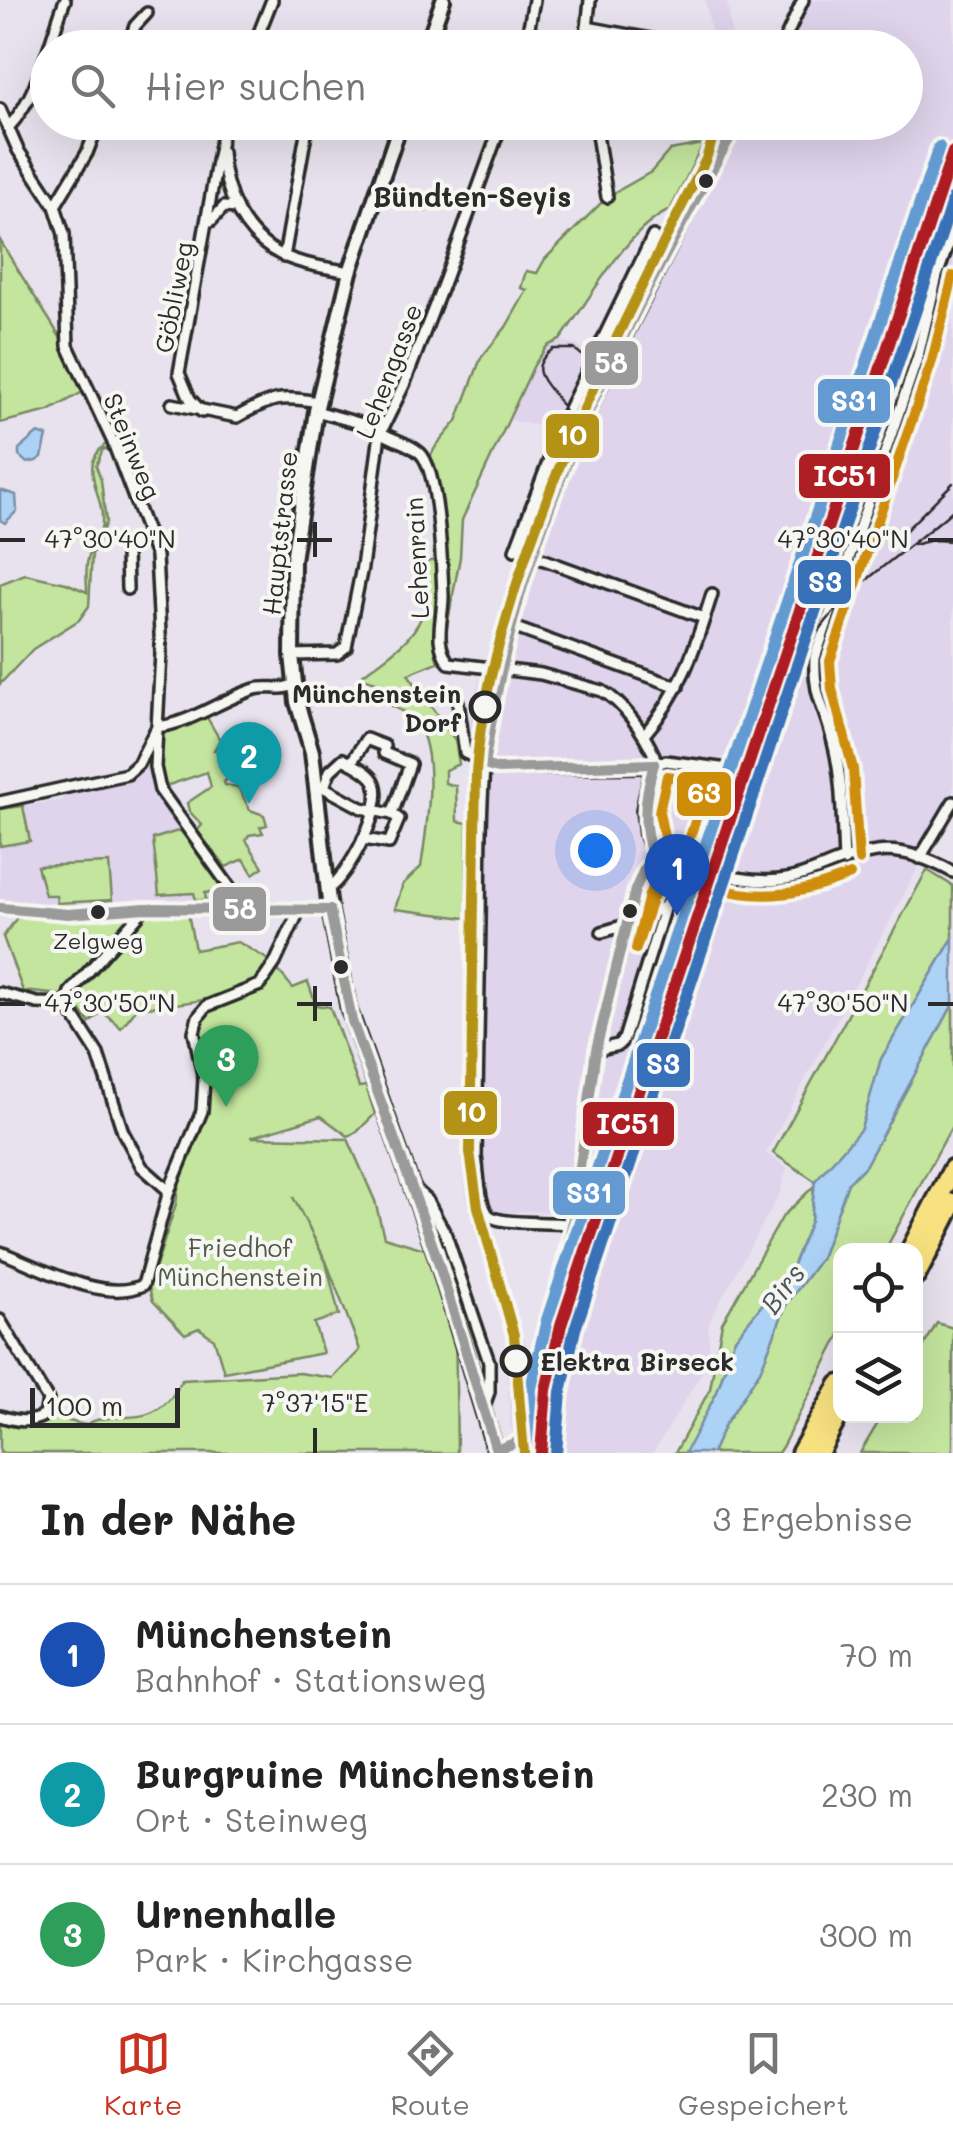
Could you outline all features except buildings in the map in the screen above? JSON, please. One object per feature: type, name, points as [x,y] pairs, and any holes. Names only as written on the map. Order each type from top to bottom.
[{"type":"highway","points":[[915,1243],[953,1169]]},
{"type":"highway","points":[[923,1261],[953,1202]]},
{"type":"highway","points":[[801,1453],[833,1398]]},
{"type":"highway","points":[[818,1453],[834,1423]]},
{"type":"main road","points":[[432,30],[443,0]]},
{"type":"main road","name":"Hauptstrasse","points":[[395,140],[350,272],[317,406],[293,560],[294,684],[319,786],[330,910],[349,1010],[436,1252],[496,1452]]},
{"type":"street","points":[[53,30],[64,0]]},
{"type":"street","points":[[260,30],[272,0]]},
{"type":"street","points":[[529,30],[534,0]]},
{"type":"street","points":[[587,30],[590,0]]},
{"type":"street","points":[[789,30],[802,0]]},
{"type":"street","points":[[134,30],[147,13]]},
{"type":"street","points":[[588,26],[608,30]]},
{"type":"street","points":[[8,128],[30,94]]},
{"type":"street","name":"Steinweg","points":[[0,109],[18,150],[56,206],[64,234],[68,346],[112,440],[157,565],[161,643],[155,767],[160,790],[244,907]]},
{"type":"street","points":[[56,206],[92,140]]},
{"type":"street","name":"Göbliweg","points":[[202,412],[190,399],[179,373],[221,140]]},
{"type":"street","points":[[223,140],[228,192],[253,236],[284,257],[350,272]]},
{"type":"street","points":[[284,257],[305,140]]},
{"type":"street","name":"Lehengasse","points":[[292,654],[337,654],[346,648],[362,567],[380,434],[444,282],[495,140]]},
{"type":"street","points":[[598,140],[607,197]]},
{"type":"street","points":[[572,1224],[497,1222],[487,1214],[481,1192],[476,1157],[484,765],[510,626],[531,555],[566,462],[608,372],[730,140]]},
{"type":"street","name":"Göbliweg","points":[[207,228],[216,212],[224,207],[236,208]]},
{"type":"street","points":[[844,860],[834,743],[815,691],[816,658],[918,356],[937,276],[953,231]]},
{"type":"street","points":[[515,550],[566,415],[653,236]]},
{"type":"street","name":"Lehenrain","points":[[172,404],[238,417],[269,399],[287,396],[373,427],[420,452],[431,477],[438,522],[443,600],[441,653],[448,663],[541,674],[602,691],[610,695],[644,735]]},
{"type":"street","points":[[127,589],[126,552],[134,543],[149,537]]},
{"type":"street","points":[[531,555],[704,618]]},
{"type":"street","points":[[654,860],[645,836],[642,810],[654,755],[644,735],[668,708],[712,594]]},
{"type":"street","points":[[510,626],[678,687]]},
{"type":"street","points":[[0,802],[128,774],[138,764],[157,726],[218,706],[259,687],[288,688],[294,684]]},
{"type":"street","points":[[458,702],[464,753],[498,769],[676,761],[728,769],[701,850],[682,874],[665,906],[624,1039],[618,1046],[596,1050]]},
{"type":"street","points":[[351,763],[366,739],[410,764],[392,814]]},
{"type":"street","points":[[328,889],[337,883],[375,810],[374,780],[343,758],[319,786],[362,808],[375,810],[392,814],[399,819],[389,842],[363,839]]},
{"type":"street","points":[[920,858],[953,802]]},
{"type":"street","points":[[496,1452],[527,1433],[536,1372],[572,1224],[596,1050],[635,890],[645,868],[654,860],[677,858],[738,878],[776,883],[844,860],[890,851],[953,872]]},
{"type":"street","points":[[602,932],[665,906]]},
{"type":"street","points":[[0,908],[68,914],[145,908],[330,910]]},
{"type":"street","points":[[66,1004],[70,992],[145,908]]},
{"type":"street","points":[[0,1252],[92,1288],[135,1289],[143,1285],[169,1191],[202,1111],[204,1079],[194,1032],[198,1017],[207,1006],[260,984],[275,963],[299,911]]},
{"type":"street","points":[[0,993],[37,1003],[66,1004]]},
{"type":"street","points":[[66,1004],[98,1054],[123,1132],[142,1167],[169,1191]]},
{"type":"street","name":"Hauptstrasse","points":[[410,1184],[436,1213],[489,1362],[489,1392],[484,1406]]},
{"type":"street","points":[[0,1320],[48,1400],[45,1416],[28,1422],[0,1416]]},
{"type":"shaded area","points":[[705,0],[727,0],[731,30],[711,30]]},
{"type":"shaded area","points":[[803,0],[953,0],[953,802],[766,1153],[787,1168],[780,1193],[712,1316],[708,1326],[710,1359],[653,1453],[533,1453],[546,1353],[581,1211],[496,1212],[486,1199],[480,1154],[487,783],[502,682],[500,670],[567,462],[730,140],[923,140],[923,30],[789,30]]},
{"type":"shaded area","points":[[704,140],[721,140],[575,434],[530,545],[496,662],[479,767],[473,1152],[485,1221],[516,1327],[525,1340],[524,1386],[529,1387],[522,1426],[527,1453],[517,1453],[510,1423],[505,1329],[467,1205],[462,1161],[469,765],[469,734],[465,733],[517,554],[562,431],[510,420],[534,365],[547,346],[560,340],[600,354]]},
{"type":"shaded area","points":[[141,766],[155,767],[160,790],[244,907],[68,914],[0,903],[0,846],[30,841],[23,806],[62,800],[62,795],[122,782]]},
{"type":"green space","points":[[703,144],[670,210],[623,249],[560,340],[547,346],[534,365],[462,520],[460,557],[446,632],[438,522],[427,463],[457,421],[481,358],[506,327],[527,290],[521,288],[526,271],[537,273],[545,259],[607,197],[651,172],[670,150]]},
{"type":"green space","points":[[398,188],[430,194],[426,211],[391,204]]},
{"type":"green space","points":[[0,240],[88,389],[49,411],[0,423]]},
{"type":"green space","points":[[112,440],[115,450],[103,449],[96,466],[106,522],[92,554],[89,606],[79,620],[33,649],[0,684],[0,584],[25,574],[87,592],[87,563],[100,533],[102,516],[92,470],[100,450]]},
{"type":"green space","points":[[437,560],[434,639],[438,662],[408,674],[455,740],[459,764],[445,770],[445,783],[456,786],[457,821],[467,823],[466,918],[395,909],[403,884],[421,867],[429,790],[427,749],[413,719],[386,703],[382,684],[360,677],[416,628],[425,600],[419,563]]},
{"type":"green space","points":[[205,714],[220,740],[214,750],[225,750],[230,758],[227,762],[234,773],[225,785],[238,787],[250,810],[264,815],[267,825],[260,827],[263,833],[249,835],[246,840],[263,867],[253,874],[244,859],[226,867],[197,831],[202,825],[187,803],[211,787],[207,772],[166,786],[161,775],[161,733]]},
{"type":"green space","points":[[23,806],[30,841],[0,846],[0,809]]},
{"type":"green space","points":[[181,830],[211,866],[221,890],[205,893],[206,900],[196,900],[194,893],[159,895],[153,839]]},
{"type":"green space","points":[[109,863],[112,900],[57,903],[56,895],[45,895],[37,866]]},
{"type":"green space","points":[[927,870],[953,886],[953,938],[881,1059],[861,1129],[815,1181],[773,1153]]},
{"type":"green space","points":[[149,913],[188,913],[195,950],[238,942],[267,959],[262,973],[251,984],[214,998],[137,1008],[121,1028],[102,1011],[90,1023],[76,1005],[79,993]]},
{"type":"green space","points":[[126,915],[129,919],[61,995],[23,991],[3,937],[18,916],[69,919]]},
{"type":"green space","name":"Friedhof Münchenstein","points":[[276,968],[293,988],[308,982],[316,1005],[330,1007],[359,1087],[366,1086],[375,1114],[348,1136],[321,1116],[251,1137],[348,1139],[375,1201],[384,1237],[435,1252],[455,1314],[457,1453],[0,1453],[0,1416],[17,1421],[45,1415],[85,1425],[107,1418],[149,1414],[171,1398],[182,1380],[299,1373],[333,1378],[360,1350],[326,1261],[293,1197],[326,1262],[339,1315],[314,1323],[323,1353],[224,1372],[214,1339],[199,1328],[185,1334],[153,1301],[149,1288],[178,1188],[209,1104],[200,1031],[204,1019],[217,1006],[262,987]]},
{"type":"green space","points":[[953,1004],[953,1124],[889,1243],[833,1243],[833,1349],[782,1447],[778,1453],[712,1453],[725,1424],[760,1371],[786,1305],[821,1258],[848,1183],[865,1166]]},
{"type":"green space","points":[[814,1186],[811,1221],[792,1267],[734,1340],[717,1392],[686,1453],[675,1453],[710,1389],[722,1323],[783,1216]]},
{"type":"green space","points":[[937,1323],[953,1328],[953,1453],[860,1453],[878,1423],[923,1423],[923,1347]]},
{"type":"water","points":[[38,433],[47,436],[42,457],[27,463],[19,456],[19,449]]},
{"type":"water","points":[[0,490],[16,495],[17,511],[5,523],[0,520]]},
{"type":"water","name":"Birs","points":[[953,938],[953,1004],[865,1166],[848,1183],[821,1258],[786,1305],[760,1371],[725,1424],[712,1453],[685,1453],[717,1392],[734,1340],[792,1267],[811,1221],[815,1181],[861,1129],[881,1059]]},
{"type":"tram line","points":[[558,453],[566,417],[540,374],[543,358],[553,349],[574,349],[587,362],[591,377],[582,410]]},
{"type":"railway","points":[[929,271],[953,205]]},
{"type":"railway","points":[[890,546],[953,483]]},
{"type":"railway","points":[[783,700],[798,666],[834,613],[876,572],[953,510]]},
{"type":"railway","points":[[760,705],[811,520]]},
{"type":"railway","points":[[913,545],[953,541]]},
{"type":"transit line","name":"10","points":[[524,1453],[514,1335],[478,1207],[470,1152],[476,773],[481,727],[507,615],[554,481],[626,318],[712,140]]},
{"type":"transit line","name":"58","points":[[484,765],[517,608],[566,466],[618,348],[729,140]]},
{"type":"transit line","name":"S31","points":[[526,1452],[531,1388],[547,1320],[939,147]]},
{"type":"transit line","name":"IC51","points":[[541,1453],[546,1390],[561,1325],[953,152]]},
{"type":"transit line","name":"S3","points":[[556,1453],[561,1392],[575,1329],[953,199]]},
{"type":"transit line","name":"63","points":[[859,860],[853,769],[832,689],[830,661],[932,361],[953,276]]},
{"type":"transit line","name":"58","points":[[484,765],[498,769],[654,764]]},
{"type":"transit line","name":"58","points":[[654,764],[645,812],[654,860]]},
{"type":"transit line","name":"63","points":[[667,776],[708,782],[688,843],[669,866],[652,899],[636,949],[649,895],[657,876],[669,862],[659,812],[667,776]]},
{"type":"transit line","name":"58","points":[[496,1450],[517,1442],[528,1429],[537,1373],[572,1225],[596,1050],[635,890],[645,867],[654,860]]},
{"type":"transit line","name":"63","points":[[664,872],[735,892],[768,895],[801,891],[850,875]]},
{"type":"transit line","name":"58","points":[[0,908],[68,914],[145,908],[330,910]]},
{"type":"transit line","name":"58","points":[[330,910],[352,1021],[435,1252],[496,1450]]},
{"type":"place","name":"Münchenstein Dorf","points":[[485,707]]},
{"type":"place","name":"Burgruine Münchenstein","points":[[249,804]]},
{"type":"place","name":"Zelgweg","points":[[98,912]]},
{"type":"place","name":"Münchenstein","points":[[677,916]]},
{"type":"place","name":"Urnenhalle","points":[[226,1107]]},
{"type":"place","name":"Elektra Birseck","points":[[516,1361]]},
{"type":"district","name":"Bündten-Seyis","points":[[472,196]]}]
